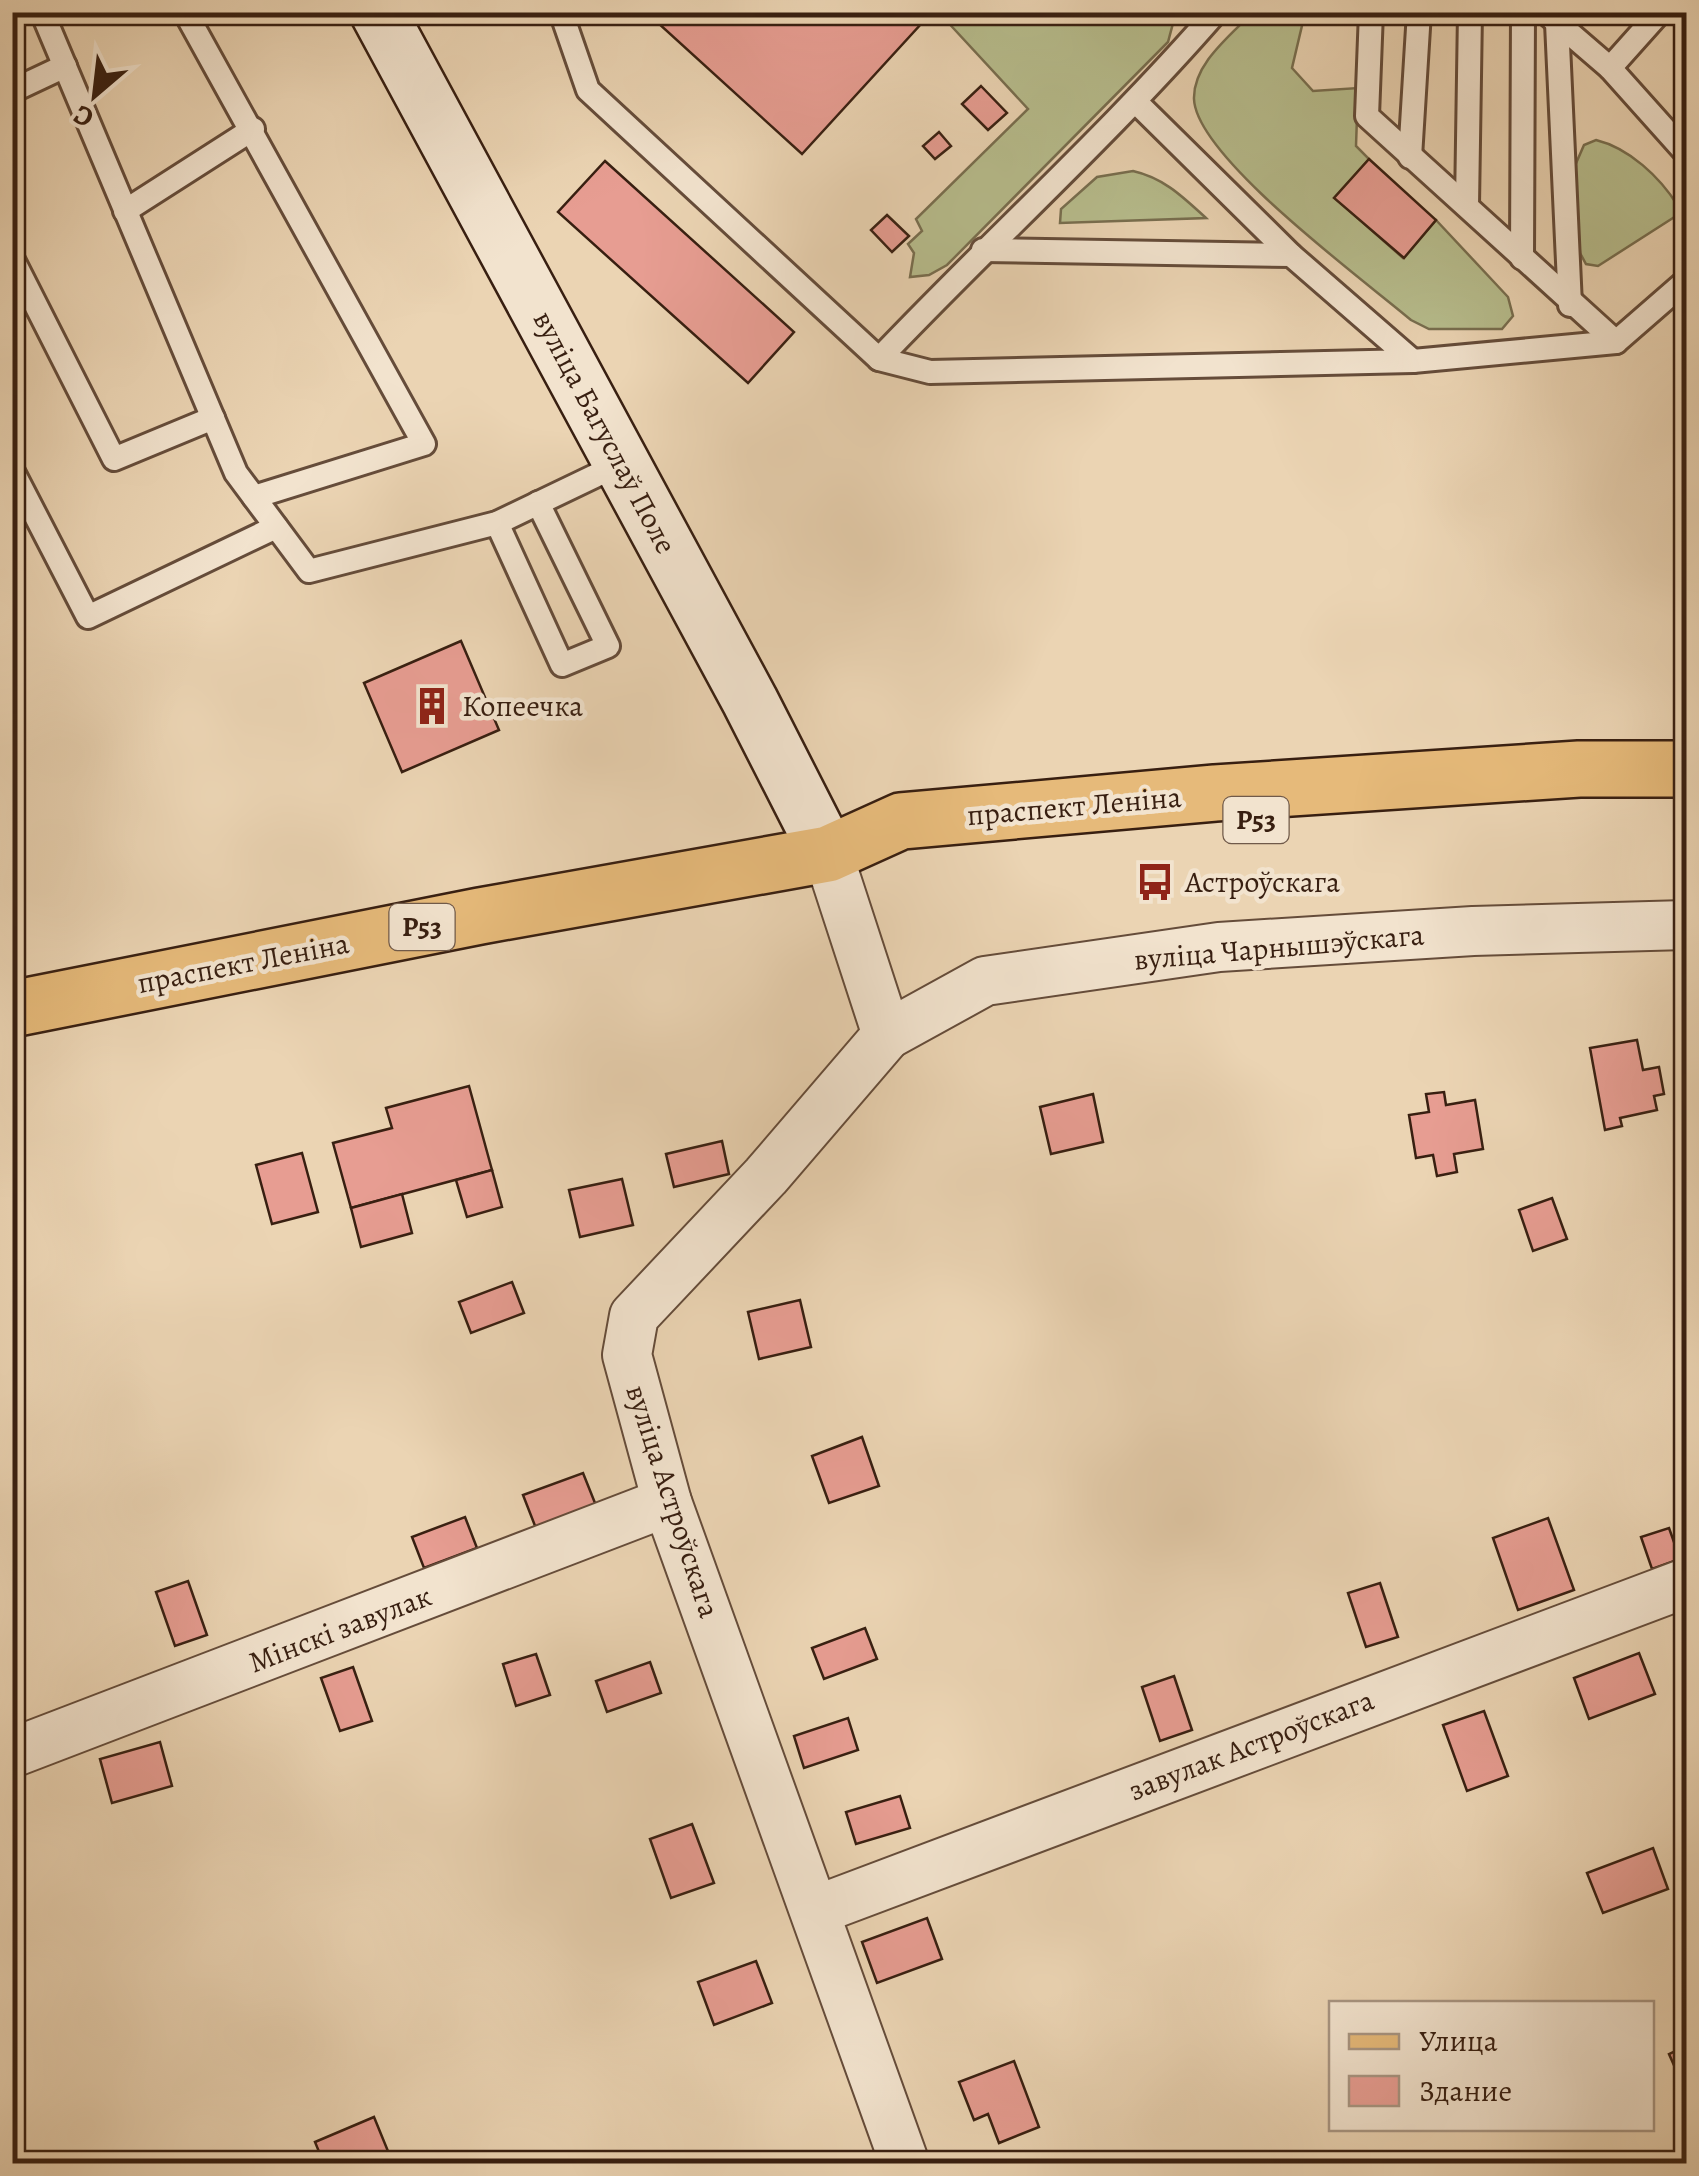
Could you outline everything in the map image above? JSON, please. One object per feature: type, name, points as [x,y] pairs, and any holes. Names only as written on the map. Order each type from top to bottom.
[{"type":"main road","name":"вуліца Багуслаў Поле","points":[[378,12],[828,854]]},
{"type":"main road","name":"праспект Леніна","points":[[14,1003],[828,854],[901,822],[1483,775],[1686,769]]},
{"type":"main road","name":"праспект Леніна","points":[[828,854],[899,862],[1124,830],[1400,808],[1686,801]]},
{"type":"street","points":[[828,854],[888,1035]]},
{"type":"street","name":"вуліца Чарнышэўскага","points":[[888,1035],[985,980],[1219,947],[1473,931],[1686,925]]},
{"type":"street","name":"вуліца Астроўскага","points":[[888,1035],[766,1176],[634,1316],[627,1355],[667,1502],[817,1910],[905,2164]]},
{"type":"street","name":"Мінскі завулак","points":[[12,1753],[667,1502]]},
{"type":"street","name":"завулак Астроўскага","points":[[817,1910],[1682,1596]]},
{"type":"lane","points":[[42,12],[236,474],[309,570],[497,523],[622,463]]},
{"type":"lane","points":[[185,12],[424,444],[254,497]]},
{"type":"lane","points":[[561,12],[588,90],[878,358],[930,372],[1414,361],[1616,342],[1686,281]]},
{"type":"lane","points":[[878,358],[983,250],[1137,103],[1216,12]]},
{"type":"lane","points":[[1370,12],[1367,116],[1467,205],[1570,305],[1616,342]]},
{"type":"lane","points":[[1410,157],[1420,12]]},
{"type":"lane","points":[[1467,205],[1470,12]]},
{"type":"lane","points":[[1522,258],[1523,12]]},
{"type":"lane","points":[[1610,68],[1660,12]]},
{"type":"lane","points":[[1551,18],[1570,305]]},
{"type":"lane","points":[[1551,18],[1610,68],[1686,153]]},
{"type":"lane","points":[[12,92],[64,66]]},
{"type":"lane","points":[[1137,103],[1292,255],[1414,361]]},
{"type":"lane","points":[[125,210],[253,129]]},
{"type":"lane","points":[[983,250],[1292,255]]},
{"type":"lane","points":[[12,258],[114,460],[212,418]]},
{"type":"lane","points":[[12,470],[88,616],[276,526]]},
{"type":"lane","points":[[497,523],[562,664],[608,646],[538,503]]},
{"type":"green space","points":[[1176,12],[1168,42],[947,265],[929,275],[910,277],[914,253],[908,244],[922,231],[916,219],[1028,109],[943,17],[946,13]]},
{"type":"green space","points":[[1252,13],[1305,13],[1292,68],[1313,91],[1358,88],[1356,146],[1369,159],[1335,198],[1403,258],[1436,220],[1508,297],[1513,316],[1502,329],[1429,329],[1411,320],[1286,216],[1222,152],[1202,124],[1194,99],[1195,86],[1206,62]]},
{"type":"green space","points":[[1596,140],[1643,165],[1678,206],[1676,216],[1598,266],[1586,264],[1580,253],[1574,168],[1584,145]]},
{"type":"green space","points":[[1133,171],[1164,183],[1206,218],[1060,223],[1061,209],[1097,177]]},
{"type":"building","points":[[646,12],[932,12],[802,154]]},
{"type":"building","points":[[981,86],[1007,113],[988,130],[962,104]]},
{"type":"building","points":[[939,132],[951,146],[935,159],[923,146]]},
{"type":"building","points":[[1369,159],[1436,220],[1404,258],[1334,198]]},
{"type":"building","points":[[605,161],[794,332],[748,383],[558,212]]},
{"type":"building","points":[[887,215],[909,236],[892,252],[871,230]]},
{"type":"building","name":"Копеечка","points":[[461,641],[499,730],[402,772],[364,683]]},
{"type":"building","points":[[1637,1040],[1643,1070],[1659,1067],[1664,1094],[1654,1096],[1657,1110],[1620,1118],[1622,1126],[1605,1130],[1590,1048]]},
{"type":"building","points":[[469,1086],[492,1170],[351,1208],[333,1143],[392,1128],[386,1108]]},
{"type":"building","points":[[1444,1092],[1446,1105],[1475,1100],[1483,1149],[1454,1154],[1457,1172],[1437,1176],[1433,1155],[1416,1158],[1409,1115],[1429,1112],[1426,1094]]},
{"type":"building","points":[[1093,1094],[1103,1142],[1051,1154],[1040,1107]]},
{"type":"building","points":[[722,1141],[729,1174],[674,1187],[666,1154]]},
{"type":"building","points":[[302,1153],[318,1212],[272,1224],[256,1165]]},
{"type":"building","points":[[492,1170],[502,1207],[467,1217],[456,1180]]},
{"type":"building","points":[[622,1179],[633,1225],[580,1237],[569,1190]]},
{"type":"building","points":[[402,1194],[412,1233],[361,1247],[351,1208]]},
{"type":"building","points":[[1552,1198],[1567,1239],[1533,1251],[1519,1210]]},
{"type":"building","points":[[512,1282],[524,1313],[471,1333],[459,1302]]},
{"type":"building","points":[[800,1300],[811,1347],[759,1359],[748,1312]]},
{"type":"building","points":[[862,1437],[879,1486],[829,1503],[812,1456]]},
{"type":"building","points":[[583,1473],[599,1513],[539,1536],[523,1495]]},
{"type":"building","points":[[465,1517],[477,1548],[424,1568],[412,1537]]},
{"type":"building","points":[[1548,1518],[1574,1590],[1518,1610],[1493,1538]]},
{"type":"building","points":[[1669,1528],[1680,1559],[1652,1569],[1641,1537]]},
{"type":"building","points":[[188,1581],[207,1635],[175,1646],[156,1592]]},
{"type":"building","points":[[1380,1583],[1398,1637],[1366,1647],[1348,1593]]},
{"type":"building","points":[[865,1628],[877,1659],[824,1679],[812,1648]]},
{"type":"building","points":[[1639,1653],[1655,1694],[1589,1719],[1574,1678]]},
{"type":"building","points":[[536,1654],[550,1695],[516,1706],[503,1664]]},
{"type":"building","points":[[650,1662],[661,1693],[607,1712],[596,1681]]},
{"type":"building","points":[[353,1667],[372,1721],[340,1731],[321,1678]]},
{"type":"building","points":[[1174,1676],[1192,1730],[1160,1741],[1142,1687]]},
{"type":"building","points":[[1484,1711],[1508,1776],[1467,1791],[1443,1725]]},
{"type":"building","points":[[848,1718],[858,1750],[804,1768],[794,1736]]},
{"type":"building","points":[[160,1742],[172,1786],[112,1803],[100,1759]]},
{"type":"building","points":[[900,1796],[910,1828],[856,1844],[846,1812]]},
{"type":"building","points":[[692,1824],[714,1883],[671,1898],[650,1839]]},
{"type":"building","points":[[1653,1848],[1668,1889],[1603,1913],[1587,1873]]},
{"type":"building","points":[[927,1918],[942,1959],[877,1983],[862,1942]]},
{"type":"building","points":[[756,1961],[772,2003],[714,2025],[698,1982]]},
{"type":"building","points":[[1686,2046],[1686,2089],[1685,2090],[1669,2054]]},
{"type":"building","points":[[1014,2061],[1039,2127],[999,2143],[988,2114],[974,2120],[959,2082]]},
{"type":"building","points":[[374,2117],[392,2161],[324,2164],[315,2142]]},
{"type":"place","name":"Копеечка","points":[[432,706]]},
{"type":"place","name":"Астроўскага","points":[[1155,882]]}]
